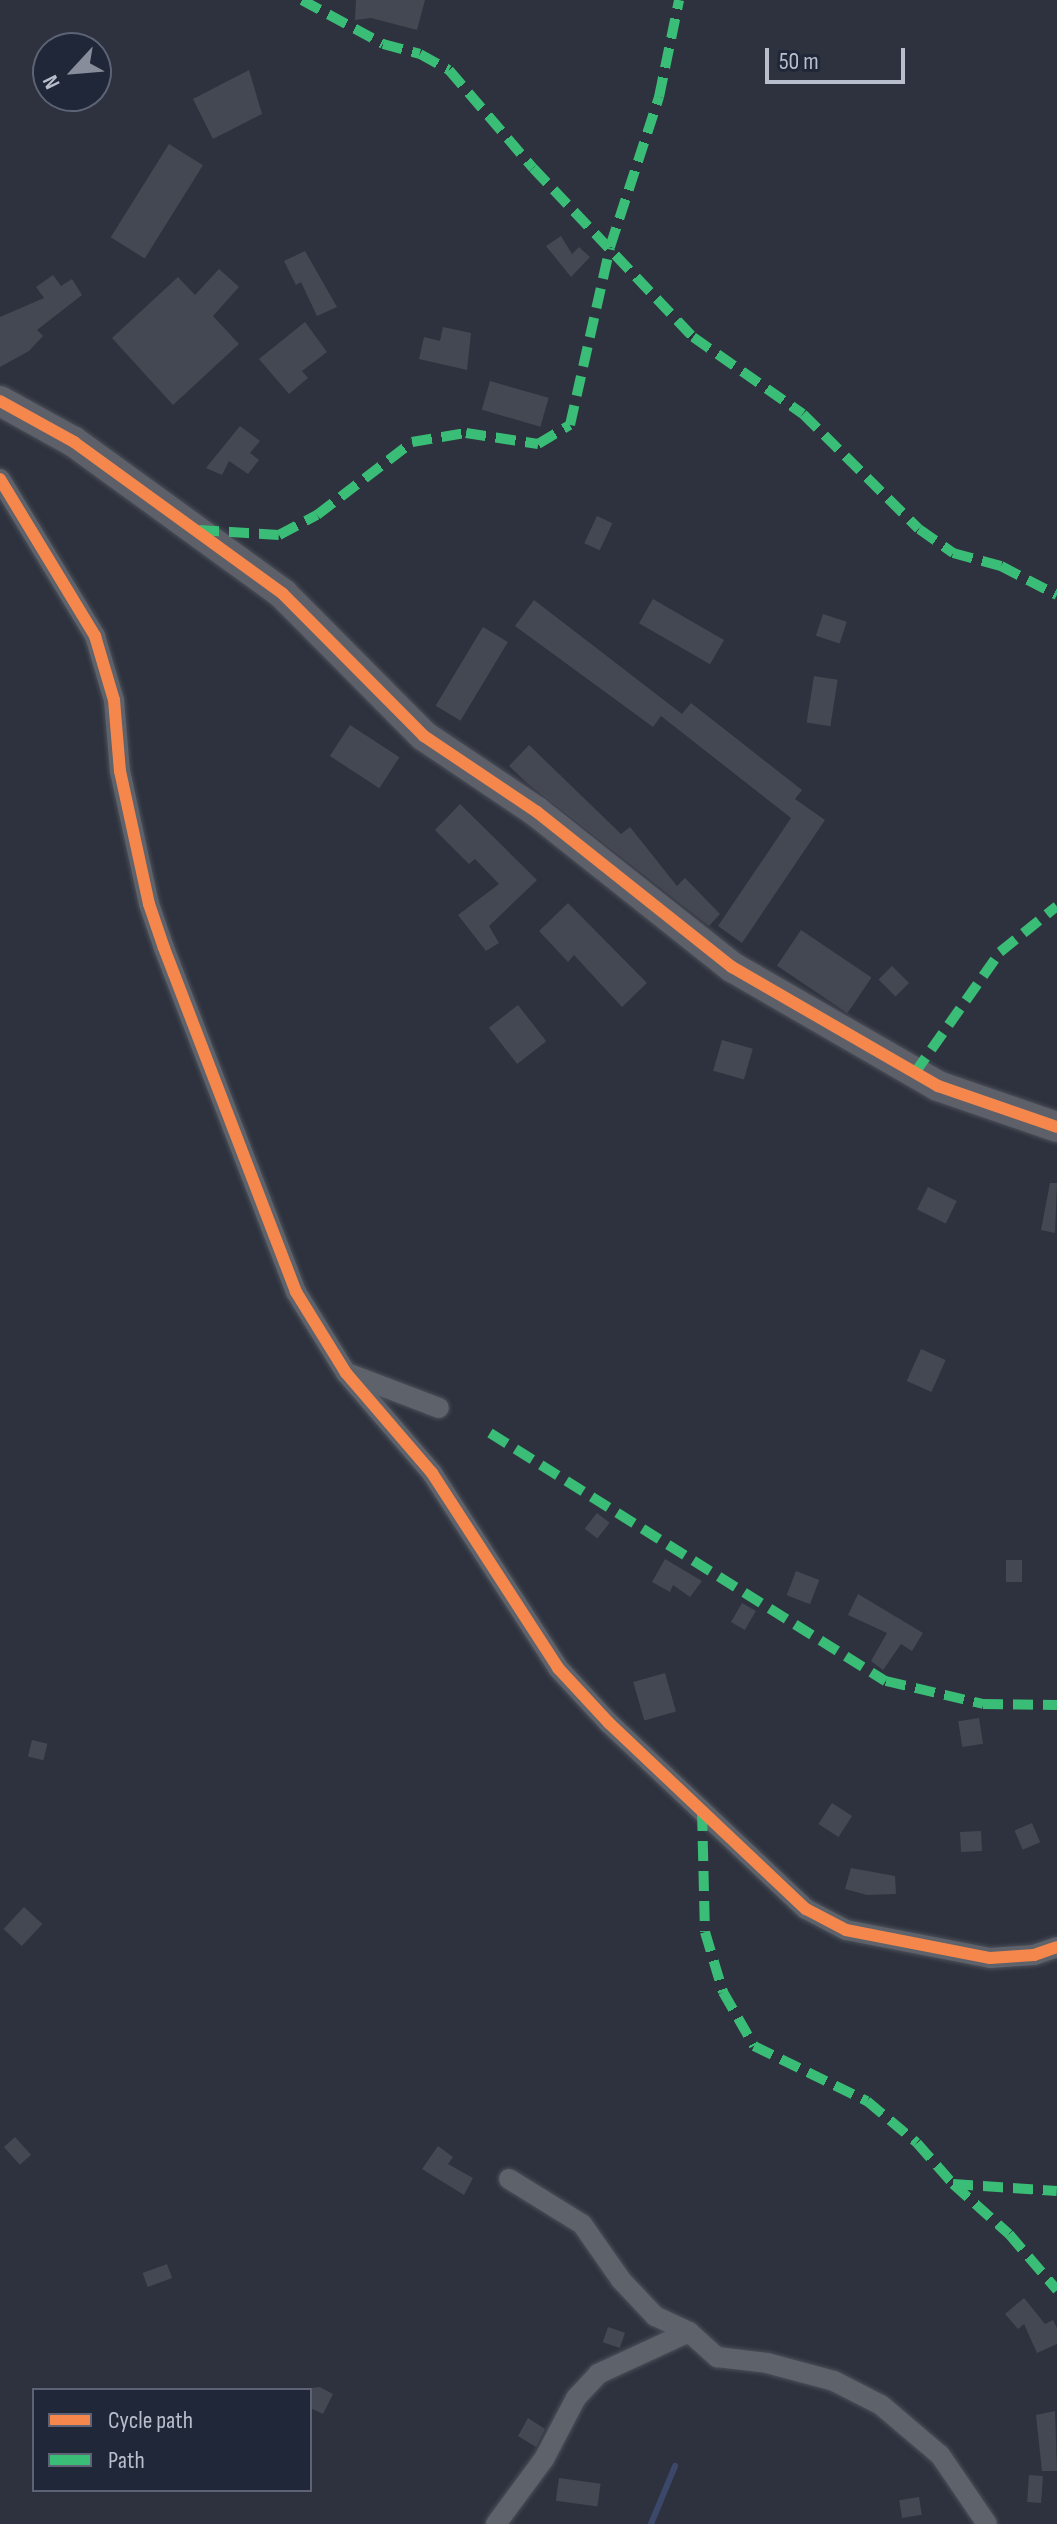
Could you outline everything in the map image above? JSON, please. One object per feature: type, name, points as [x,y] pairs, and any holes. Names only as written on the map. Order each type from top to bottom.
[{"type":"street","points":[[0,401],[74,442],[283,594],[424,736],[537,812],[732,967],[938,1086],[1057,1127]]},
{"type":"street","points":[[0,479],[95,636],[114,700],[120,771],[164,948],[296,1292],[346,1373],[432,1473],[558,1668],[609,1723],[806,1909],[846,1930],[990,1958],[1034,1955],[1057,1947]]},
{"type":"street","points":[[346,1373],[439,1408]]},
{"type":"street","points":[[509,2179],[582,2224],[621,2280],[655,2316],[689,2332],[717,2357],[767,2363],[834,2381],[881,2405],[940,2455],[987,2524]]},
{"type":"street","points":[[496,2524],[544,2459],[576,2398],[598,2374],[689,2332]]},
{"type":"building","points":[[356,0],[425,0],[417,30],[371,18],[355,20]]},
{"type":"building","points":[[249,70],[262,114],[213,139],[193,99]]},
{"type":"building","points":[[169,144],[203,165],[145,258],[111,237]]},
{"type":"building","points":[[561,236],[572,254],[579,247],[590,257],[571,277],[546,246]]},
{"type":"building","points":[[305,251],[337,307],[317,316],[301,282],[296,285],[284,261]]},
{"type":"building","points":[[219,269],[239,287],[213,316],[239,344],[173,405],[112,338],[178,277],[195,295]]},
{"type":"building","points":[[53,275],[61,286],[72,279],[82,295],[37,330],[43,336],[29,351],[0,367],[0,317],[44,298],[36,287]]},
{"type":"building","points":[[305,322],[327,352],[302,371],[308,378],[289,394],[259,359]]},
{"type":"building","points":[[443,327],[471,333],[467,370],[419,359],[424,337],[440,341]]},
{"type":"building","points":[[490,381],[549,398],[540,427],[482,410]]},
{"type":"building","points":[[240,426],[260,441],[250,453],[259,460],[248,474],[229,461],[222,475],[206,468]]},
{"type":"building","points":[[597,516],[612,523],[600,550],[584,543]]},
{"type":"building","points":[[653,599],[724,640],[710,664],[639,623]]},
{"type":"building","points":[[534,600],[682,714],[691,703],[802,790],[795,799],[825,820],[742,943],[718,926],[791,818],[661,716],[653,727],[515,626]]},
{"type":"building","points":[[823,614],[847,622],[840,644],[816,636]]},
{"type":"building","points":[[483,627],[508,642],[460,721],[436,706]]},
{"type":"building","points":[[814,676],[838,680],[830,726],[807,722]]},
{"type":"building","points":[[350,725],[399,757],[379,788],[330,756]]},
{"type":"building","points":[[529,745],[621,834],[630,827],[677,886],[685,878],[720,914],[709,926],[509,766]]},
{"type":"building","points":[[460,804],[537,880],[489,926],[499,943],[486,951],[458,915],[499,884],[475,859],[469,864],[435,830]]},
{"type":"building","points":[[568,903],[647,983],[622,1007],[574,955],[568,962],[539,931]]},
{"type":"building","points":[[801,930],[871,978],[847,1013],[777,966]]},
{"type":"building","points":[[892,966],[909,983],[896,996],[879,979]]},
{"type":"building","points":[[518,1005],[546,1041],[517,1064],[489,1028]]},
{"type":"building","points":[[722,1040],[753,1049],[744,1080],[713,1071]]},
{"type":"building","points":[[1050,1183],[1057,1183],[1055,1233],[1041,1230]]},
{"type":"building","points":[[928,1187],[957,1201],[946,1223],[917,1209]]},
{"type":"building","points":[[921,1349],[946,1360],[931,1392],[907,1381]]},
{"type":"building","points":[[597,1513],[610,1523],[597,1539],[585,1529]]},
{"type":"building","points":[[665,1559],[702,1581],[690,1597],[673,1585],[670,1592],[652,1582]]},
{"type":"building","points":[[1006,1560],[1022,1560],[1022,1582],[1006,1582]]},
{"type":"building","points":[[796,1571],[819,1580],[810,1604],[787,1595]]},
{"type":"building","points":[[858,1594],[923,1633],[912,1651],[901,1644],[883,1670],[871,1661],[887,1633],[848,1615]]},
{"type":"building","points":[[742,1603],[756,1611],[745,1630],[731,1622]]},
{"type":"building","points":[[665,1673],[676,1711],[644,1721],[633,1682]]},
{"type":"building","points":[[979,1718],[983,1744],[962,1747],[958,1721]]},
{"type":"building","points":[[32,1740],[48,1744],[43,1760],[28,1756]]},
{"type":"building","points":[[832,1803],[852,1816],[839,1837],[818,1824]]},
{"type":"building","points":[[1032,1823],[1040,1842],[1023,1850],[1015,1830]]},
{"type":"building","points":[[981,1831],[982,1851],[961,1852],[960,1832]]},
{"type":"building","points":[[851,1868],[895,1876],[896,1894],[867,1895],[845,1889]]},
{"type":"building","points":[[24,1907],[42,1924],[22,1946],[4,1929]]},
{"type":"building","points":[[15,2137],[31,2155],[20,2165],[4,2147]]},
{"type":"building","points":[[438,2146],[453,2157],[448,2164],[473,2178],[464,2195],[422,2169]]},
{"type":"building","points":[[167,2264],[172,2278],[148,2287],[143,2273]]},
{"type":"building","points":[[1024,2298],[1045,2324],[1053,2320],[1057,2328],[1057,2344],[1037,2353],[1024,2324],[1018,2329],[1005,2314]]},
{"type":"building","points":[[608,2327],[625,2333],[620,2348],[603,2342]]},
{"type":"building","points":[[320,2387],[333,2394],[323,2414],[312,2409],[310,2388]]},
{"type":"building","points":[[1055,2411],[1057,2471],[1042,2471],[1036,2415]]},
{"type":"building","points":[[528,2418],[545,2429],[536,2447],[518,2436]]},
{"type":"building","points":[[1029,2475],[1043,2476],[1041,2503],[1027,2502]]},
{"type":"building","points":[[559,2478],[601,2484],[597,2507],[556,2501]]},
{"type":"building","points":[[919,2497],[922,2515],[902,2518],[899,2500]]},
{"type":"waterway","points":[[651,2524],[675,2466]]},
{"type":"marked path","points":[[302,0],[383,44],[420,54],[449,70],[533,168],[693,337],[803,414],[919,529],[953,553],[1001,566],[1057,595]]},
{"type":"marked path","points":[[199,530],[279,535],[317,515],[412,442],[466,433],[538,444],[570,425],[610,247],[659,97],[679,0]]},
{"type":"marked path","points":[[914,1074],[1000,952],[1057,906]]},
{"type":"marked path","points":[[490,1433],[886,1681],[983,1704],[1057,1705]]},
{"type":"marked path","points":[[702,1811],[705,1932],[723,1992],[754,2046],[867,2101],[917,2143],[953,2184],[1057,2191]]},
{"type":"marked path","points":[[953,2184],[1009,2234],[1057,2290]]},
{"type":"cycle path","points":[[0,401],[74,442],[283,594],[424,736],[537,812],[732,967],[938,1086],[1057,1127]]},
{"type":"cycle path","points":[[0,479],[95,636],[114,700],[120,771],[149,904],[296,1292],[346,1373],[432,1473],[558,1668],[609,1723],[806,1909],[846,1930],[990,1958],[1034,1955],[1057,1947]]}]
